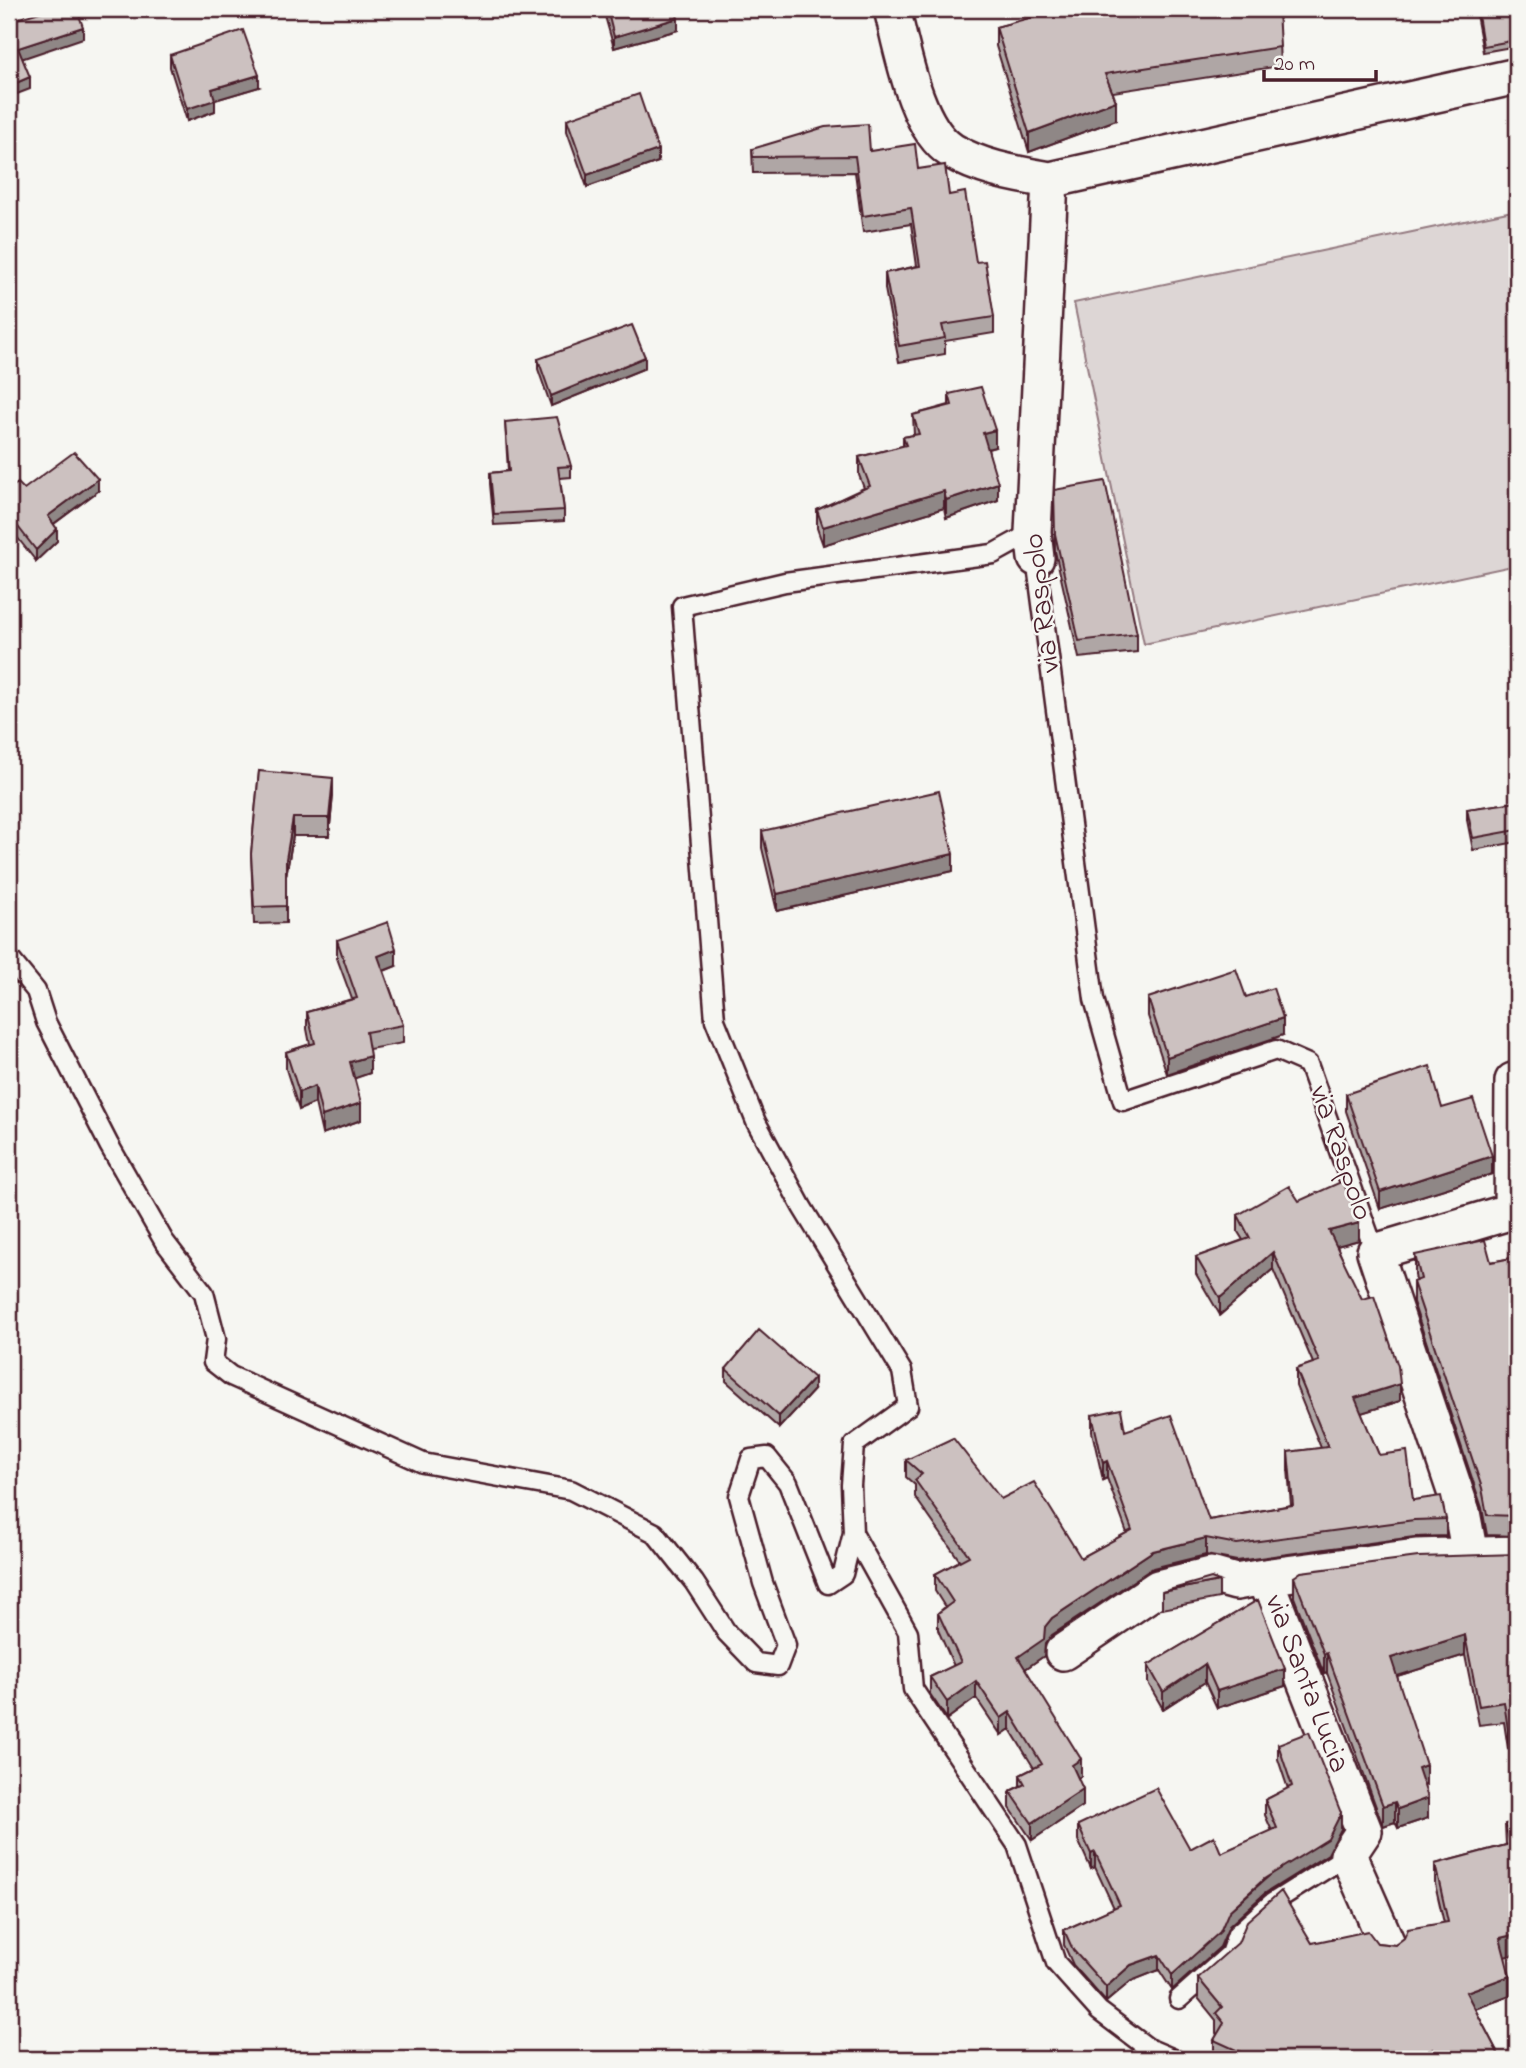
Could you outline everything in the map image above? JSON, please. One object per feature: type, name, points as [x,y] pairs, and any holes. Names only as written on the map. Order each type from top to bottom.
[{"type":"street","points":[[892,9],[910,79],[933,132],[951,150],[1000,172],[1050,180],[1517,76]]},
{"type":"street","name":"via Raspolo","points":[[1034,545],[1050,180]]},
{"type":"street","name":"via Raspolo","points":[[1469,1555],[1462,1512],[1375,1252],[1512,1211],[1513,1081]]},
{"type":"street","name":"via Santa Lucia","points":[[1348,1856],[1364,1832],[1264,1577],[1416,1557],[1517,1554]]},
{"type":"street","points":[[1063,1652],[1158,1588],[1211,1575],[1236,1582],[1264,1577]]},
{"type":"street","points":[[1348,1856],[1388,1946]]},
{"type":"lane","name":"via Raspolo","points":[[1034,545],[1094,999],[1123,1101],[1276,1049],[1308,1064],[1375,1252]]},
{"type":"lane","points":[[9,958],[36,991],[46,1022],[109,1145],[164,1241],[204,1293],[216,1339],[213,1362],[231,1376],[423,1463],[572,1490],[655,1533],[694,1582],[727,1633],[756,1663],[778,1666],[786,1645],[763,1583],[739,1496],[751,1459],[767,1457],[788,1483],[828,1584],[843,1574],[853,1533],[851,1485],[854,1445],[908,1406],[902,1371],[802,1207],[756,1122],[715,1020],[682,606],[785,582],[993,554],[1034,545]]},
{"type":"lane","points":[[853,1533],[908,1632],[913,1689],[1017,1845],[1056,1963],[1099,2011],[1148,2048],[1174,2059]]},
{"type":"lane","points":[[1179,1999],[1230,1955],[1237,1934],[1272,1903],[1348,1856]]},
{"type":"shaded area","points":[[1517,210],[1517,565],[1144,644],[1074,303]]},
{"type":"building","points":[[50,9],[77,9],[83,27],[18,48],[30,77],[9,86],[9,21]]},
{"type":"building","points":[[607,9],[675,9],[678,18],[614,37]]},
{"type":"building","points":[[1063,9],[1278,9],[1280,47],[1105,74],[1116,101],[1029,133],[996,27]]},
{"type":"building","points":[[1477,9],[1517,9],[1517,40],[1483,46]]},
{"type":"building","points":[[243,30],[259,75],[212,89],[215,100],[187,109],[170,55]]},
{"type":"building","points":[[639,94],[658,150],[587,175],[567,119]]},
{"type":"building","points":[[868,124],[870,151],[915,144],[918,169],[945,165],[949,195],[965,192],[976,262],[985,261],[994,317],[942,325],[945,338],[899,346],[885,273],[920,266],[911,208],[863,216],[855,156],[753,157],[752,149],[825,127]]},
{"type":"building","points":[[632,325],[645,357],[551,396],[538,359]]},
{"type":"building","points":[[981,387],[995,430],[983,433],[998,483],[946,500],[944,491],[823,527],[817,510],[870,486],[859,457],[906,445],[903,437],[919,434],[913,415],[952,405],[949,394]]},
{"type":"building","points":[[557,417],[571,466],[558,467],[564,510],[494,514],[490,473],[509,471],[505,422]]},
{"type":"building","points":[[74,452],[98,479],[48,516],[57,529],[36,550],[9,515],[9,489],[18,483],[24,489]]},
{"type":"building","points":[[1105,481],[1137,634],[1079,641],[1055,534],[1054,490]]},
{"type":"building","points":[[259,771],[333,778],[329,818],[293,818],[286,859],[286,906],[254,907],[251,854]]},
{"type":"building","points":[[939,791],[953,854],[777,894],[762,831]]},
{"type":"building","points":[[1517,802],[1517,830],[1473,838],[1467,809]]},
{"type":"building","points":[[388,922],[396,949],[378,956],[403,1025],[366,1032],[370,1056],[350,1062],[361,1103],[322,1116],[315,1086],[299,1092],[286,1052],[315,1043],[307,1012],[357,998],[337,940]]},
{"type":"building","points":[[1236,969],[1246,997],[1273,988],[1283,1018],[1167,1057],[1148,998]]},
{"type":"building","points":[[1430,1066],[1442,1108],[1473,1099],[1492,1156],[1380,1192],[1346,1094]]},
{"type":"building","points":[[1343,1181],[1359,1223],[1329,1231],[1362,1299],[1374,1296],[1398,1366],[1400,1384],[1355,1398],[1379,1455],[1407,1451],[1413,1500],[1441,1496],[1446,1519],[1414,1520],[1237,1544],[1206,1538],[1153,1551],[1052,1618],[1045,1627],[1044,1639],[1018,1657],[1081,1759],[1072,1765],[1083,1789],[1032,1823],[1010,1791],[1025,1784],[1020,1775],[1042,1764],[1010,1712],[1001,1718],[976,1681],[947,1702],[930,1677],[961,1662],[938,1613],[953,1602],[935,1574],[969,1556],[915,1480],[922,1474],[906,1460],[953,1438],[1001,1499],[1034,1482],[1081,1558],[1132,1530],[1107,1461],[1103,1463],[1092,1415],[1121,1409],[1125,1431],[1171,1415],[1209,1520],[1293,1505],[1288,1452],[1328,1447],[1296,1369],[1319,1361],[1273,1252],[1220,1298],[1196,1257],[1250,1238],[1238,1215],[1289,1186],[1299,1201]]},
{"type":"building","points":[[1485,1240],[1491,1262],[1517,1257],[1517,1325],[1509,1326],[1517,1349],[1517,1516],[1487,1515],[1482,1488],[1413,1282],[1421,1279],[1415,1255]]},
{"type":"building","points":[[759,1330],[814,1378],[779,1416],[726,1369]]},
{"type":"building","points":[[1517,1554],[1517,1727],[1508,1729],[1504,1702],[1479,1706],[1465,1635],[1391,1658],[1426,1765],[1418,1768],[1428,1798],[1398,1809],[1395,1802],[1383,1806],[1327,1653],[1324,1654],[1294,1577],[1301,1572],[1418,1557]]},
{"type":"building","points":[[1211,1578],[1219,1581],[1162,1592]]},
{"type":"building","points":[[1258,1600],[1285,1669],[1217,1691],[1205,1664],[1163,1692],[1148,1665]]},
{"type":"building","points":[[1309,1732],[1341,1813],[1328,1839],[1264,1879],[1229,1911],[1220,1932],[1172,1975],[1159,1955],[1131,1965],[1106,1987],[1073,1950],[1064,1930],[1120,1905],[1095,1852],[1091,1854],[1078,1825],[1156,1788],[1190,1849],[1214,1836],[1221,1853],[1277,1828],[1265,1800],[1292,1786],[1278,1744]]},
{"type":"building","points":[[1517,1794],[1517,1934],[1500,1938],[1510,1976],[1466,1992],[1501,2059],[1440,2059],[1433,2049],[1412,2059],[1256,2059],[1214,2040],[1224,2023],[1216,2013],[1222,2007],[1198,1978],[1238,1943],[1247,1921],[1281,1891],[1312,1943],[1368,1931],[1377,1943],[1395,1945],[1404,1938],[1408,1929],[1448,1922],[1435,1864],[1510,1844],[1505,1824],[1516,1822]]}]
